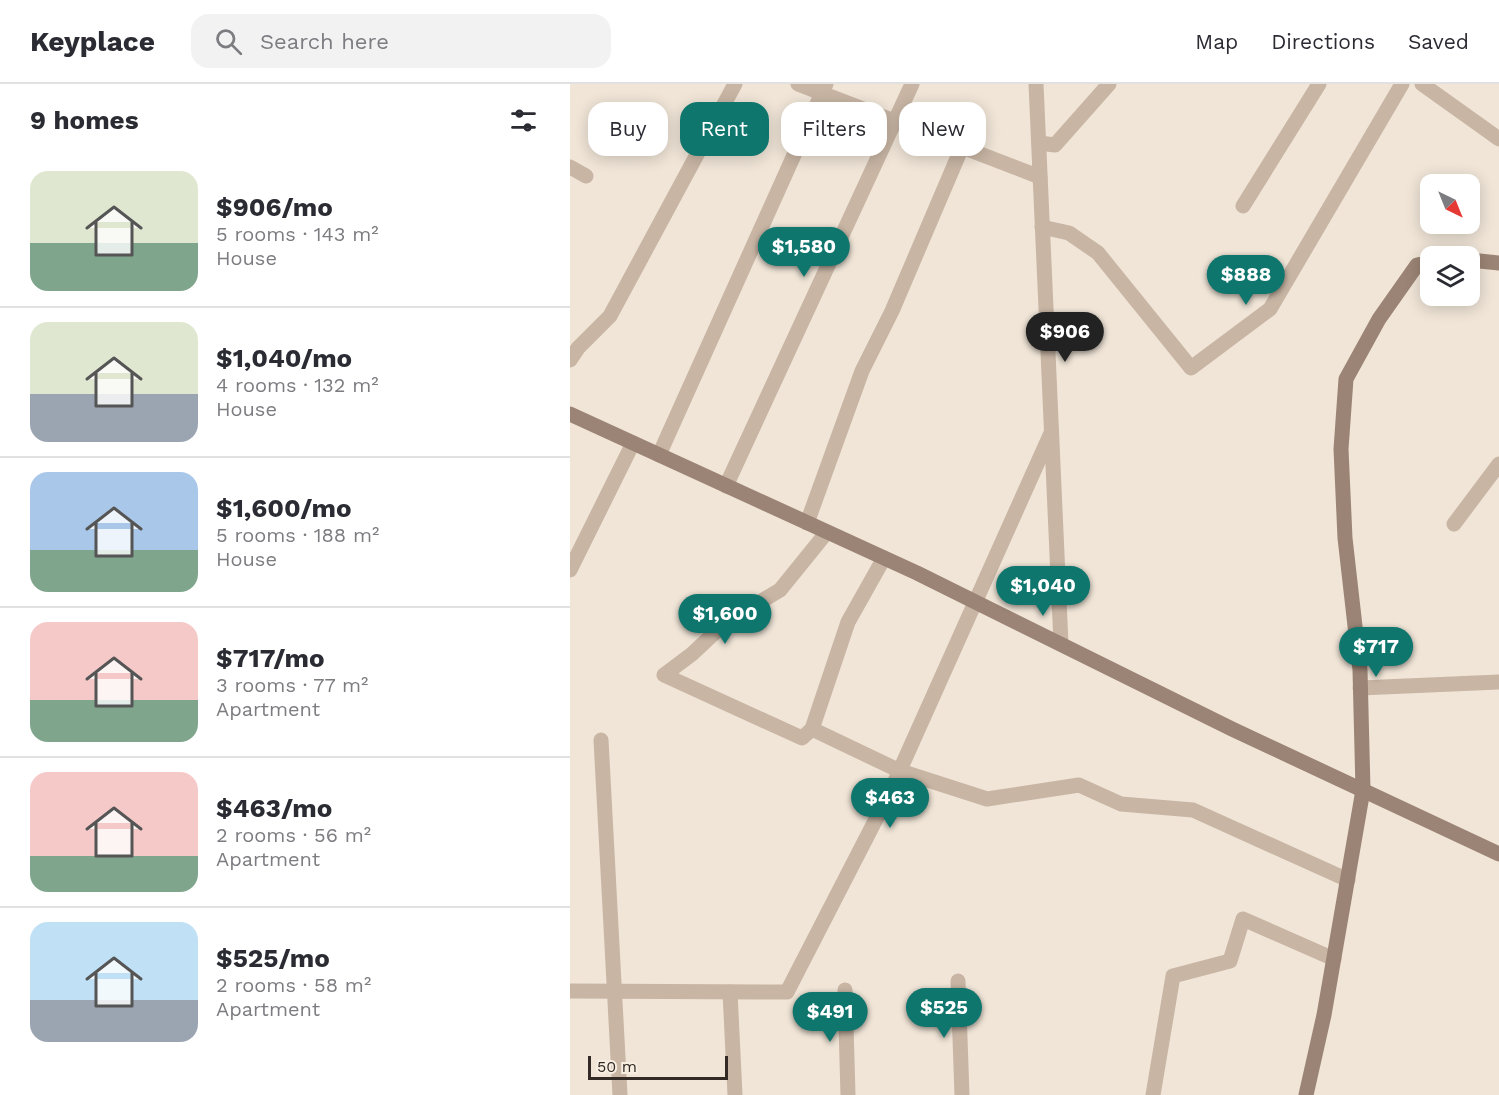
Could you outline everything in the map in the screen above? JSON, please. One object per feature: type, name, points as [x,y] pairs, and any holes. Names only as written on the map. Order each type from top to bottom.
[{"type":"street","points":[[570,360],[578,348],[610,316],[735,84]]},
{"type":"street","points":[[798,84],[824,88],[899,123]]},
{"type":"street","points":[[726,486],[912,84]]},
{"type":"street","points":[[1036,84],[1061,644]]},
{"type":"street","points":[[1039,143],[1055,145],[1108,84]]},
{"type":"street","points":[[1243,206],[1319,84]]},
{"type":"street","points":[[1042,227],[1069,232],[1098,254],[1191,368],[1270,309],[1402,84]]},
{"type":"street","points":[[1422,84],[1499,139]]},
{"type":"street","points":[[660,455],[824,88]]},
{"type":"street","points":[[807,523],[862,371],[892,310],[958,156]]},
{"type":"street","points":[[985,156],[1040,177]]},
{"type":"street","points":[[570,167],[586,176]]},
{"type":"street","points":[[1480,261],[1499,263]]},
{"type":"street","points":[[1306,1095],[1324,1015],[1363,790],[1360,688],[1345,538],[1341,450],[1346,379],[1378,319],[1417,265],[1420,264]]},
{"type":"street","points":[[570,414],[884,558],[1232,729],[1499,854]]},
{"type":"street","points":[[570,991],[787,992],[900,771],[1051,433]]},
{"type":"street","points":[[570,570],[633,443]]},
{"type":"street","points":[[1454,524],[1499,464]]},
{"type":"street","points":[[827,532],[780,590],[726,622],[692,654],[664,675],[802,738],[812,729],[848,622],[884,558]]},
{"type":"street","points":[[1360,688],[1499,682]]},
{"type":"street","points":[[812,729],[900,771],[987,799],[1079,785],[1121,804],[1193,810],[1348,880]]},
{"type":"street","points":[[601,740],[620,1095]]},
{"type":"street","points":[[1154,1095],[1173,976],[1230,961],[1243,919],[1334,960]]},
{"type":"street","points":[[958,981],[963,1095]]},
{"type":"street","points":[[845,990],[848,1095]]},
{"type":"street","points":[[730,992],[735,1095]]}]
